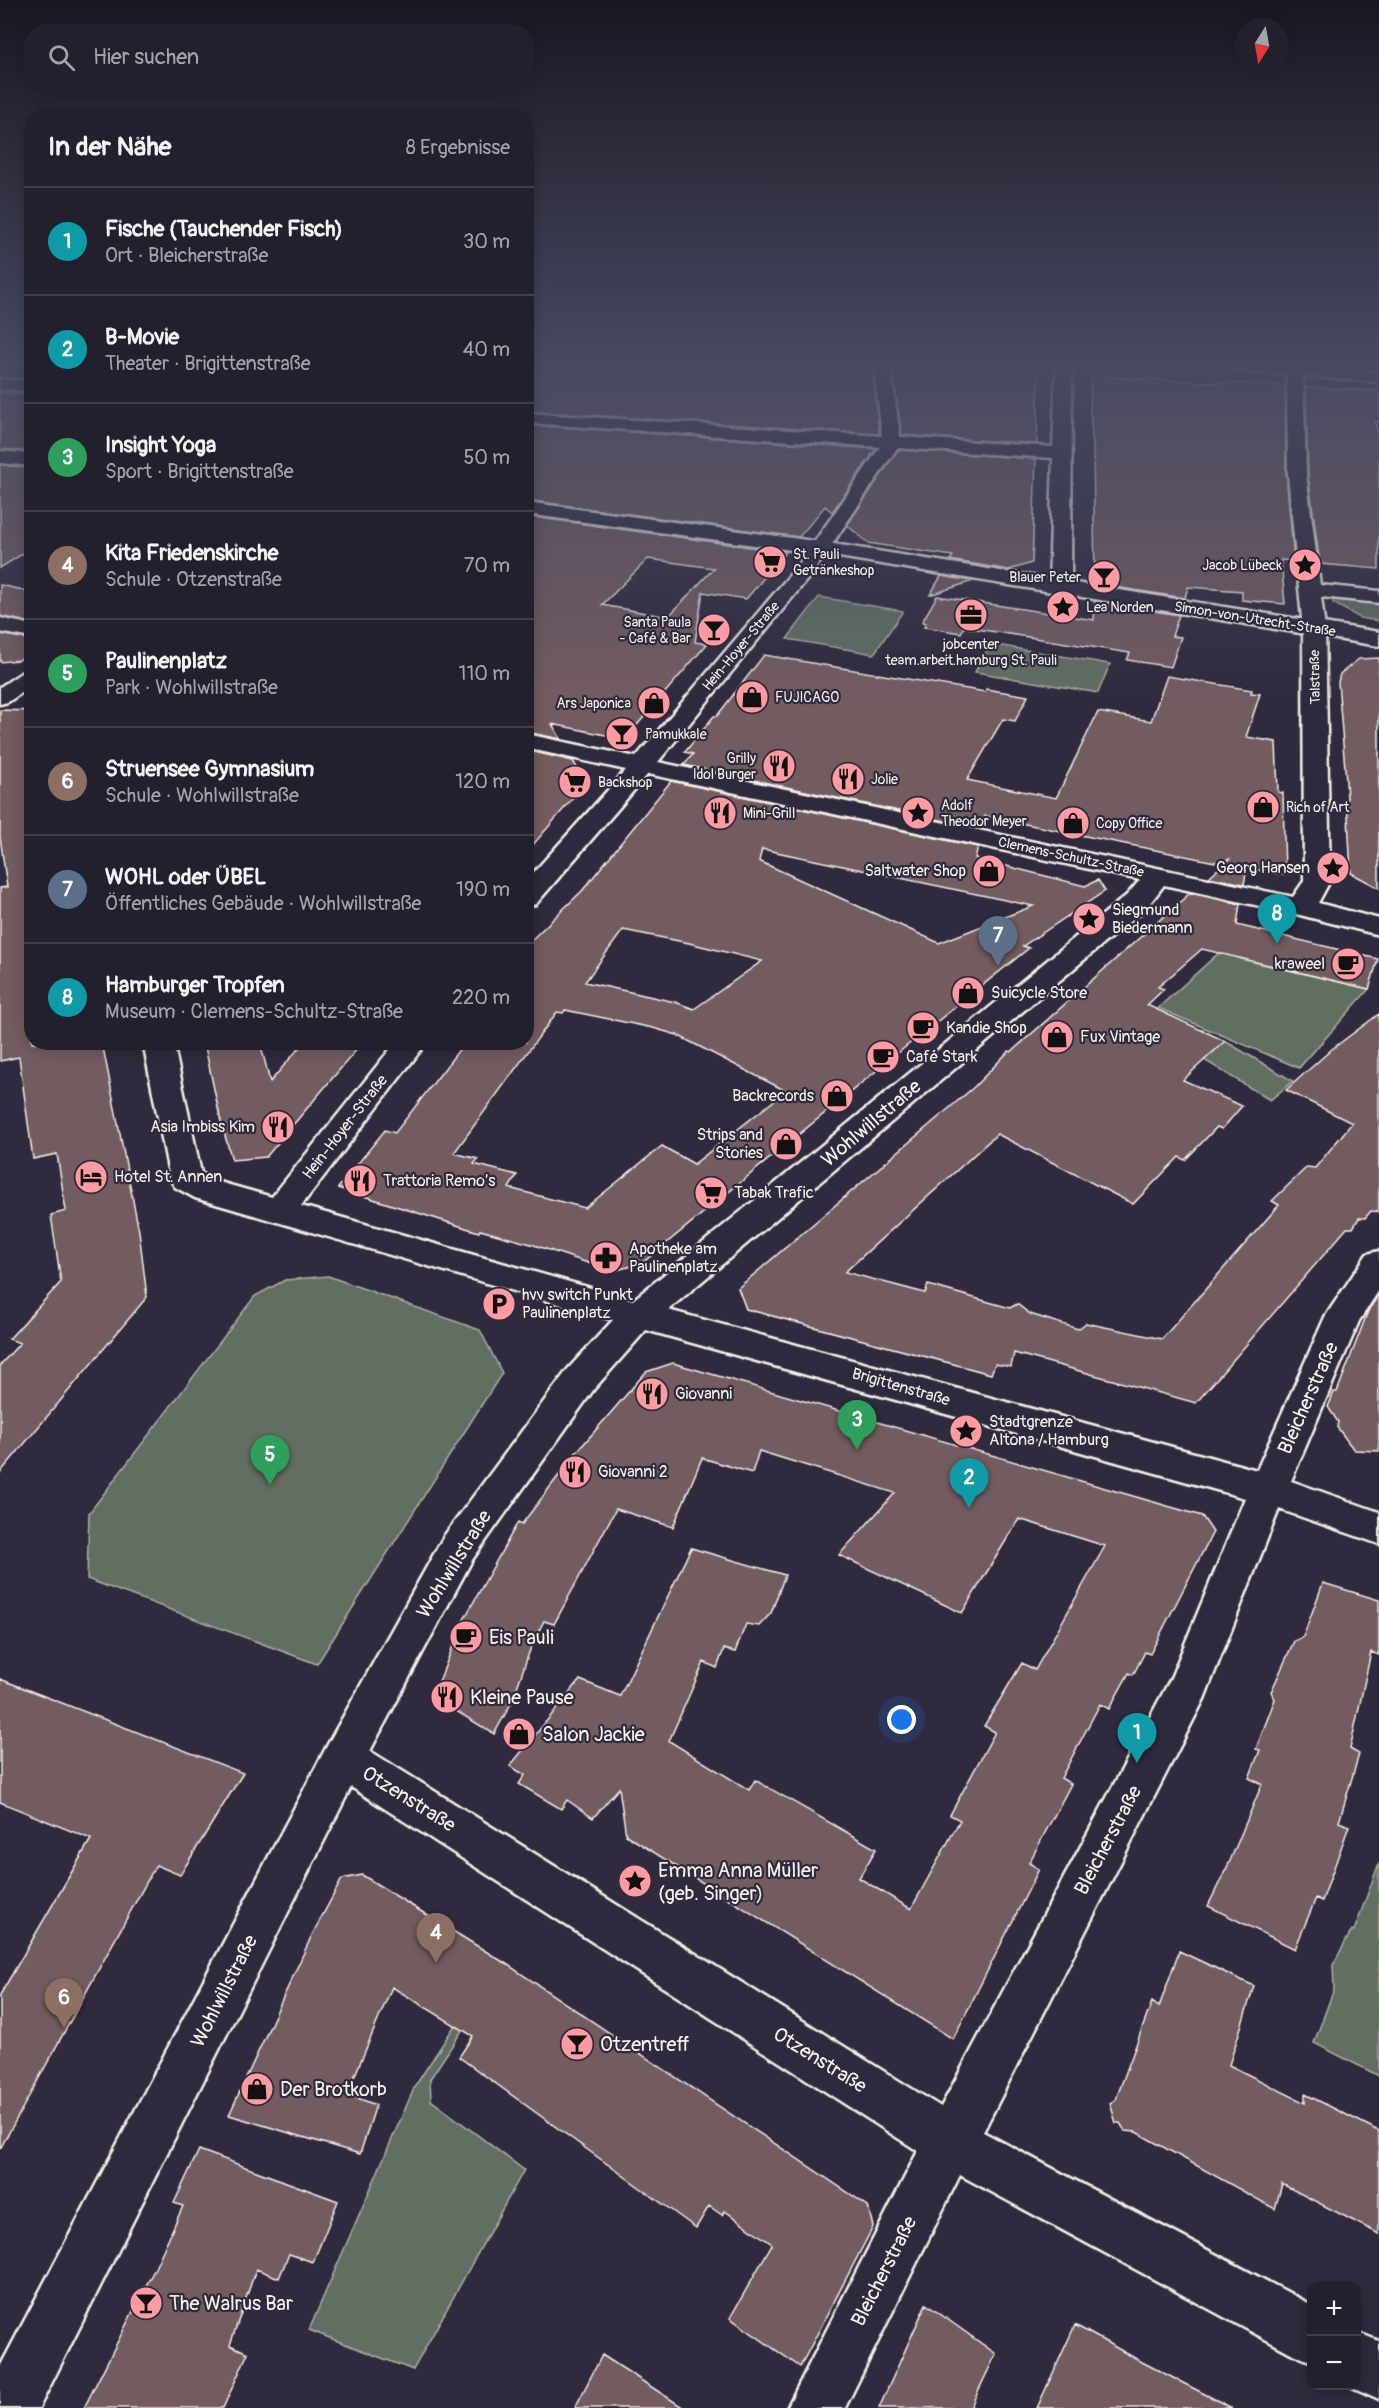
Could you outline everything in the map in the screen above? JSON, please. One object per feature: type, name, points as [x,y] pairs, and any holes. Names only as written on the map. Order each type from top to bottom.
[{"type":"street","name":"Hein-Hoyer-Straße","points":[[534,889],[642,766],[807,567],[868,478]]},
{"type":"street","points":[[1060,587],[1062,478]]},
{"type":"street","name":"Talstraße","points":[[1297,478],[1314,629],[1317,881],[1311,894],[1299,906]]},
{"type":"street","name":"Simon-von-Utrecht-Straße","points":[[534,509],[821,548],[1379,639]]},
{"type":"street","points":[[1310,590],[1379,597]]},
{"type":"street","points":[[0,625],[24,630]]},
{"type":"street","points":[[0,697],[24,681]]},
{"type":"street","name":"Clemens-Schultz-Straße","points":[[534,743],[1299,906],[1379,927]]},
{"type":"street","name":"Wohlwillstraße","points":[[9,2408],[343,1758],[458,1548],[581,1379],[639,1315],[1137,901],[1149,888],[1156,875]]},
{"type":"street","name":"Brigittenstraße","points":[[160,1050],[186,1179],[207,1190],[639,1315],[1268,1489],[1379,1528]]},
{"type":"street","name":"Hein-Hoyer-Straße","points":[[279,1211],[406,1050]]},
{"type":"street","name":"Bleicherstraße","points":[[815,2408],[950,2142],[1189,1686],[1268,1489],[1343,1317],[1379,1263]]},
{"type":"street","name":"Otzenstraße","points":[[343,1758],[950,2142],[1307,2333]]},
{"type":"street","points":[[1361,2362],[1379,2371]]},
{"type":"green space","points":[[819,597],[903,611],[874,654],[787,639]]},
{"type":"green space","points":[[1333,599],[1379,604],[1379,621],[1360,618],[1333,603]]},
{"type":"green space","points":[[990,644],[1110,664],[1098,693],[975,672]]},
{"type":"green space","points":[[1222,950],[1241,959],[1369,989],[1299,1068],[1158,1008]]},
{"type":"green space","points":[[1225,1041],[1293,1081],[1270,1100],[1204,1060]]},
{"type":"green space","points":[[328,1276],[480,1330],[502,1373],[317,1664],[87,1579],[89,1513],[255,1296],[285,1280]]},
{"type":"green space","points":[[1379,1863],[1379,2076],[1314,2043],[1334,1989],[1333,1965],[1352,1930],[1354,1931]]},
{"type":"green space","points":[[455,2025],[463,2029],[430,2079],[431,2100],[524,2170],[413,2370],[309,2330],[415,2086]]},
{"type":"building","points":[[0,478],[24,478],[24,553],[0,568]]},
{"type":"building","points":[[534,478],[855,478],[832,512],[825,506],[799,537],[534,501]]},
{"type":"building","points":[[879,478],[1035,478],[1032,563],[1009,570],[950,560],[953,556],[868,543],[847,525]]},
{"type":"building","points":[[1093,478],[1286,478],[1294,561],[1281,560],[1285,604],[1242,600],[1242,591],[1188,587],[1185,598],[1095,584]]},
{"type":"building","points":[[1309,478],[1379,478],[1379,569],[1320,564]]},
{"type":"building","points":[[534,517],[786,552],[746,599],[703,592],[695,642],[707,644],[625,739],[552,724],[561,739],[534,734]],"holes":[[[648,559],[714,568],[668,617],[602,605]]]},
{"type":"building","points":[[941,576],[973,581],[930,595]]},
{"type":"building","points":[[0,585],[24,590],[24,621],[0,616]]},
{"type":"building","points":[[937,596],[1094,620],[1095,601],[1179,615],[1172,636],[1181,637],[1171,667],[1127,660],[1130,653],[964,627],[961,633],[924,627],[926,623],[922,622]]},
{"type":"building","points":[[0,634],[24,638],[24,656],[19,660],[0,662]]},
{"type":"building","points":[[764,655],[985,692],[986,689],[1028,696],[1015,721],[1003,719],[967,780],[1056,798],[1098,712],[1151,721],[1167,676],[1252,690],[1251,693],[1260,694],[1246,737],[1276,742],[1278,792],[1283,793],[1285,875],[1247,868],[1244,884],[1209,877],[1229,859],[1215,862],[985,816],[982,829],[684,765],[693,754],[685,752],[714,716],[717,716]]},
{"type":"building","points":[[1379,658],[1379,888],[1351,873],[1338,682],[1340,674],[1359,659]]},
{"type":"building","points":[[0,710],[24,711],[24,1050],[104,1050],[139,1231],[147,1297],[0,1473],[0,1365],[20,1343],[9,1339],[61,1282],[51,1215],[66,1211],[57,1154],[33,1159],[19,1057],[0,1061],[0,888],[7,887],[0,837]]},
{"type":"building","points":[[534,752],[573,761],[586,783],[534,844]]},
{"type":"building","points":[[671,781],[978,847],[975,858],[1085,886],[1098,880],[1105,891],[1023,946],[1029,948],[641,1264],[612,1271],[531,1244],[480,1230],[479,1232],[338,1188],[385,1130],[395,1133],[459,1050],[529,1050],[454,1153],[478,1159],[474,1164],[517,1175],[509,1188],[585,1208],[662,1146],[694,1164],[786,1091],[677,1035],[565,1010],[563,1013],[557,1012],[534,1043],[534,937],[582,891]],"holes":[[[762,849],[1033,906],[939,943],[759,861]],[[623,930],[689,943],[762,961],[694,1009],[675,1002],[585,982]]]},
{"type":"building","points":[[1190,893],[1240,904],[1237,925],[1378,959],[1369,989],[1202,949],[1158,987],[1164,989],[1147,1005],[1225,1041],[1183,1080],[1242,1106],[1222,1129],[1217,1127],[1185,1160],[1179,1157],[1133,1204],[997,1134],[845,1272],[925,1293],[928,1285],[1010,1308],[1017,1304],[1030,1314],[1078,1329],[1086,1323],[1162,1339],[1279,1205],[1272,1201],[1307,1167],[1315,1168],[1352,1123],[1286,1090],[1332,1049],[1379,1014],[1379,1212],[1371,1211],[1365,1218],[1359,1218],[1353,1228],[1347,1228],[1196,1403],[1014,1353],[1011,1367],[995,1364],[991,1374],[746,1309],[738,1288],[974,1087],[1009,1051],[1011,1052]]},
{"type":"building","points":[[206,1050],[262,1050],[270,1082],[297,1050],[356,1050],[266,1157],[232,1160],[221,1122]]},
{"type":"building","points":[[1379,1294],[1379,1451],[1354,1450],[1337,1427],[1338,1422],[1328,1407],[1334,1392],[1337,1392],[1368,1311]]},
{"type":"building","points":[[673,1363],[1202,1516],[1213,1532],[1150,1654],[1145,1652],[1133,1675],[1129,1673],[1109,1709],[1100,1704],[1061,1778],[1071,1784],[1029,1863],[1039,1869],[953,2039],[626,1835],[619,1788],[593,1818],[567,1800],[561,1809],[519,1784],[525,1775],[510,1766],[580,1680],[620,1696],[691,1548],[785,1575],[771,1613],[759,1626],[746,1624],[735,1652],[724,1649],[717,1668],[704,1662],[669,1741],[749,1790],[755,1780],[876,1849],[859,1878],[911,1909],[960,1820],[950,1815],[995,1732],[984,1726],[1022,1663],[1035,1670],[1105,1546],[1019,1519],[962,1613],[839,1555],[895,1493],[759,1451],[752,1473],[702,1458],[673,1527],[616,1509],[554,1624],[544,1621],[532,1644],[512,1702],[494,1734],[433,1697],[462,1623],[518,1522],[522,1524],[575,1454],[646,1372]]},
{"type":"building","points":[[1323,1583],[1379,1600],[1379,1655],[1371,1652],[1350,1749],[1359,1754],[1339,1822],[1349,1826],[1322,1901],[1316,1898],[1295,1949],[1208,1906],[1230,1861],[1262,1784],[1249,1778],[1260,1750],[1256,1749],[1275,1699],[1271,1692],[1294,1641],[1303,1637]]},
{"type":"building","points":[[0,1679],[243,1773],[180,1875],[156,1865],[0,2149],[0,1995],[91,1839],[0,1802]]},
{"type":"building","points":[[362,1875],[508,1965],[868,2206],[873,2227],[800,2367],[730,2318],[772,2244],[725,2211],[722,2215],[709,2206],[696,2228],[459,2057],[473,2036],[392,1987],[347,2094],[376,2105],[360,2154],[229,2115],[312,1935],[342,1879]]},
{"type":"building","points":[[1179,1951],[1254,1986],[1229,2065],[1305,2103],[1305,2094],[1379,2131],[1379,2234],[1282,2184],[1275,2209],[1136,2132],[1125,2131],[1120,2123],[1116,2123],[1110,2103],[1116,2099],[1152,2002],[1159,2007]]},
{"type":"building","points":[[199,2150],[338,2201],[313,2262],[289,2254],[279,2278],[256,2269],[230,2345],[248,2353],[223,2408],[84,2408],[155,2268],[183,2206],[174,2203]]},
{"type":"building","points":[[926,2304],[996,2354],[970,2408],[879,2408]]},
{"type":"building","points":[[1075,2325],[1142,2362],[1232,2408],[1037,2408]]},
{"type":"building","points":[[602,2355],[684,2408],[575,2408]]},
{"type":"place","name":"St. Pauli Getränkeshop","points":[[770,562]]},
{"type":"place","name":"Jacob Lübeck","points":[[1305,565]]},
{"type":"place","name":"Blauer Peter","points":[[1104,577]]},
{"type":"place","name":"Lea Norden","points":[[1063,607]]},
{"type":"place","name":"jobcenter team.arbeit.hamburg St. Pauli","points":[[971,615]]},
{"type":"place","name":"Santa Paula - Café & Bar","points":[[714,630]]},
{"type":"place","name":"FUJICAGO","points":[[752,697]]},
{"type":"place","name":"Ars Japonica","points":[[654,703]]},
{"type":"place","name":"Pamukkale","points":[[622,734]]},
{"type":"place","name":"Grilly Idol Burger","points":[[779,766]]},
{"type":"place","name":"Jolie","points":[[848,779]]},
{"type":"place","name":"Backshop","points":[[575,782]]},
{"type":"place","name":"Rich of Art","points":[[1263,807]]},
{"type":"place","name":"Mini-Grill","points":[[720,813]]},
{"type":"place","name":"Adolf Theodor Meyer","points":[[918,813]]},
{"type":"place","name":"Copy Office","points":[[1073,823]]},
{"type":"place","name":"Georg Hansen","points":[[1333,868]]},
{"type":"place","name":"Saltwater Shop","points":[[989,871]]},
{"type":"place","name":"Siegmund Biedermann","points":[[1089,919]]},
{"type":"place","name":"Hamburger Tropfen","points":[[1277,944]]},
{"type":"place","name":"kraweel","points":[[1348,964]]},
{"type":"place","name":"WOHL oder ÜBEL","points":[[998,966]]},
{"type":"place","name":"Suicycle Store","points":[[968,993]]},
{"type":"place","name":"Kandie Shop","points":[[923,1028]]},
{"type":"place","name":"Fux Vintage","points":[[1057,1037]]},
{"type":"place","name":"Café Stark","points":[[883,1057]]},
{"type":"place","name":"Backrecords","points":[[837,1096]]},
{"type":"place","name":"Asia Imbiss Kim","points":[[278,1127]]},
{"type":"place","name":"Strips and Stories","points":[[786,1144]]},
{"type":"place","name":"Hotel St. Annen","points":[[91,1177]]},
{"type":"place","name":"Trattoria Remo’s","points":[[360,1181]]},
{"type":"place","name":"Tabak Trafic","points":[[711,1193]]},
{"type":"place","name":"Apotheke am Paulinenplatz","points":[[606,1258]]},
{"type":"place","name":"hvv switch Punkt Paulinenplatz","points":[[499,1304]]},
{"type":"place","name":"Giovanni","points":[[652,1394]]},
{"type":"place","name":"Stadtgrenze Altona / Hamburg","points":[[966,1431]]},
{"type":"place","name":"Insight Yoga","points":[[857,1450]]},
{"type":"place","name":"Giovanni 2","points":[[575,1472]]},
{"type":"place","name":"Paulinenplatz","points":[[270,1485]]},
{"type":"place","name":"B-Movie","points":[[969,1508]]},
{"type":"place","name":"Eis Pauli","points":[[466,1637]]},
{"type":"place","name":"Kleine Pause","points":[[447,1697]]},
{"type":"place","name":"Salon Jackie","points":[[519,1734]]},
{"type":"place","name":"Fische (Tauchender Fisch)","points":[[1137,1763]]},
{"type":"place","name":"Emma Anna Müller (geb. Singer)","points":[[635,1881]]},
{"type":"place","name":"Kita Friedenskirche","points":[[436,1963]]},
{"type":"place","name":"Struensee Gymnasium","points":[[64,2028]]},
{"type":"place","name":"Otzentreff","points":[[577,2044]]},
{"type":"place","name":"Der Brotkorb","points":[[257,2089]]},
{"type":"place","name":"The Walrus Bar","points":[[146,2303]]}]
